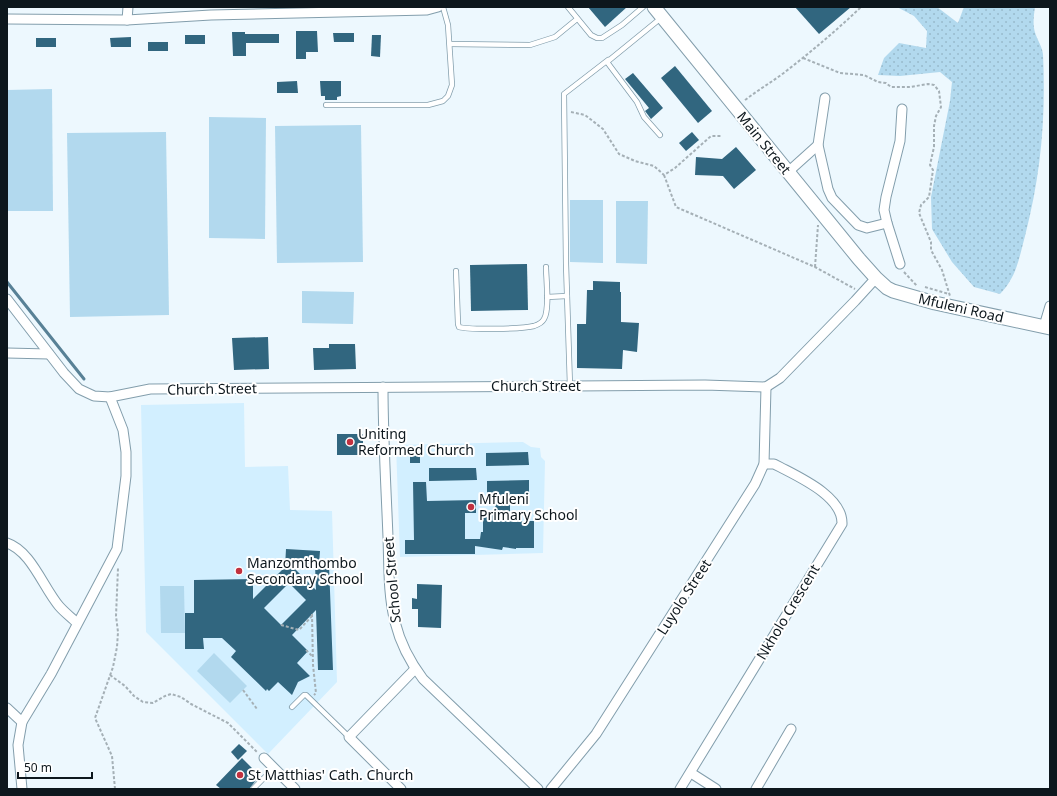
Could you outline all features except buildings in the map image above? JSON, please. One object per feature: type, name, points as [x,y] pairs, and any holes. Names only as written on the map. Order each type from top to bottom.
[{"type":"street","points":[[127,20],[128,7]]},
{"type":"street","points":[[7,19],[127,20],[427,10],[438,7]]},
{"type":"street","name":"Main Street","points":[[658,12],[876,278]]},
{"type":"street","points":[[825,98],[818,145],[828,189],[837,203],[862,228],[872,228],[887,223]]},
{"type":"street","points":[[900,264],[884,210],[900,141],[902,109]]},
{"type":"street","points":[[788,172],[818,145]]},
{"type":"street","points":[[766,387],[780,378],[876,278]]},
{"type":"street","name":"Mfuleni Road","points":[[876,278],[887,288],[909,296],[1047,327]]},
{"type":"street","points":[[7,299],[64,373],[79,389],[94,396],[110,398],[123,430],[126,452],[126,476],[117,549],[51,674],[22,722],[18,744],[22,789]]},
{"type":"street","points":[[1047,327],[1050,306]]},
{"type":"street","points":[[7,353],[49,354]]},
{"type":"street","name":"Church Street","points":[[110,398],[150,389],[705,385],[766,387]]},
{"type":"street","name":"School Street","points":[[383,387],[383,431],[390,592],[394,620],[398,632],[415,668],[423,679],[538,789]]},
{"type":"street","name":"Luyolo Street","points":[[551,789],[596,734],[751,490],[764,464],[766,387]]},
{"type":"street","name":"Nkholo Crescent","points":[[680,789],[842,524],[841,514],[833,501],[823,493],[774,464],[764,464]]},
{"type":"street","points":[[7,543],[14,546],[24,555],[58,605],[77,623]]},
{"type":"street","points":[[401,789],[349,737],[415,668]]},
{"type":"street","points":[[7,708],[22,722]]},
{"type":"street","points":[[756,789],[790,729]]},
{"type":"street","points":[[264,758],[295,789]]},
{"type":"street","points":[[691,773],[716,789]]},
{"type":"lane","points":[[326,105],[428,105],[443,101],[448,96],[452,85],[448,25],[443,7]]},
{"type":"lane","points":[[568,7],[591,35],[597,38],[602,38],[622,25],[643,7]]},
{"type":"lane","points":[[570,386],[564,94],[608,60],[658,12]]},
{"type":"lane","points":[[450,44],[530,45],[555,37],[577,19]]},
{"type":"lane","points":[[608,60],[608,63],[637,102],[644,117],[660,135]]},
{"type":"lane","points":[[456,271],[458,324],[460,328],[519,328],[534,326],[545,318],[547,297],[546,267]]},
{"type":"lane","points":[[547,297],[567,296]]},
{"type":"lane","points":[[292,707],[306,694],[349,737]]},
{"type":"lane","points":[[253,789],[274,768]]},
{"type":"path","points":[[744,101],[829,38],[861,7]]},
{"type":"path","points":[[803,58],[840,73],[864,75],[878,82],[886,83],[891,87],[910,87],[928,84],[934,85],[938,91],[941,107],[936,116],[934,126],[934,147],[930,165],[933,170],[929,197],[921,205],[919,213],[930,242],[931,250],[942,270],[950,294],[950,299]]},
{"type":"path","points":[[564,111],[585,114],[603,129],[620,154],[634,161],[654,166],[664,175],[676,207],[815,267],[857,290]]},
{"type":"path","points":[[664,175],[675,168],[711,136],[721,136]]},
{"type":"path","points":[[815,267],[817,228],[820,221]]},
{"type":"path","points":[[900,264],[902,270],[918,285],[916,290]]},
{"type":"path","points":[[924,287],[950,294]]},
{"type":"path","points":[[116,789],[112,756],[95,718],[110,675],[117,647],[118,632],[116,599],[119,576],[117,549]]},
{"type":"path","points":[[281,625],[298,630],[312,615],[316,693],[311,699]]},
{"type":"path","points":[[306,650],[313,657]]},
{"type":"path","points":[[110,675],[143,702],[153,703],[171,694],[181,697],[191,704],[228,723],[264,758]]},
{"type":"path","points":[[243,690],[257,709]]},
{"type":"shaded area","points":[[897,7],[937,7],[958,23],[964,7],[1035,7],[1034,28],[1043,54],[1044,78],[1043,123],[1039,168],[1019,259],[1014,274],[1000,294],[974,287],[952,262],[932,229],[931,197],[950,101],[952,82],[940,72],[900,76],[878,75],[884,58],[899,43],[926,48],[927,31],[914,16]]},
{"type":"shaded area","points":[[52,89],[53,211],[7,211],[7,90]]},
{"type":"shaded area","points":[[209,117],[266,118],[265,239],[209,238]]},
{"type":"shaded area","points":[[361,125],[363,262],[277,263],[275,126]]},
{"type":"shaded area","points":[[166,132],[169,315],[70,317],[67,133]]},
{"type":"shaded area","points":[[570,200],[603,200],[603,263],[570,262]]},
{"type":"shaded area","points":[[616,201],[648,201],[647,264],[616,263]]},
{"type":"shaded area","points":[[302,291],[354,292],[353,324],[302,323]]},
{"type":"shaded area","name":"Manzomthombo Secondary School","points":[[244,403],[245,467],[288,466],[290,510],[332,511],[337,682],[268,754],[146,632],[141,405]]},
{"type":"shaded area","name":"Mfuleni Primary School","points":[[523,442],[531,447],[540,448],[541,457],[545,461],[543,553],[400,557],[396,445]]},
{"type":"shaded area","points":[[160,586],[184,586],[185,633],[161,633]]},
{"type":"shaded area","points":[[214,653],[247,686],[230,703],[197,671]]},
{"type":"waterway","points":[[7,282],[84,379]]},
{"type":"place","name":"Uniting Reformed Church","points":[[350,442]]},
{"type":"place","name":"Mfuleni Primary School","points":[[471,507]]},
{"type":"place","name":"Manzomthombo Secondary School","points":[[239,571]]},
{"type":"place","name":"St Matthias' Cath. Church","points":[[240,775]]}]
